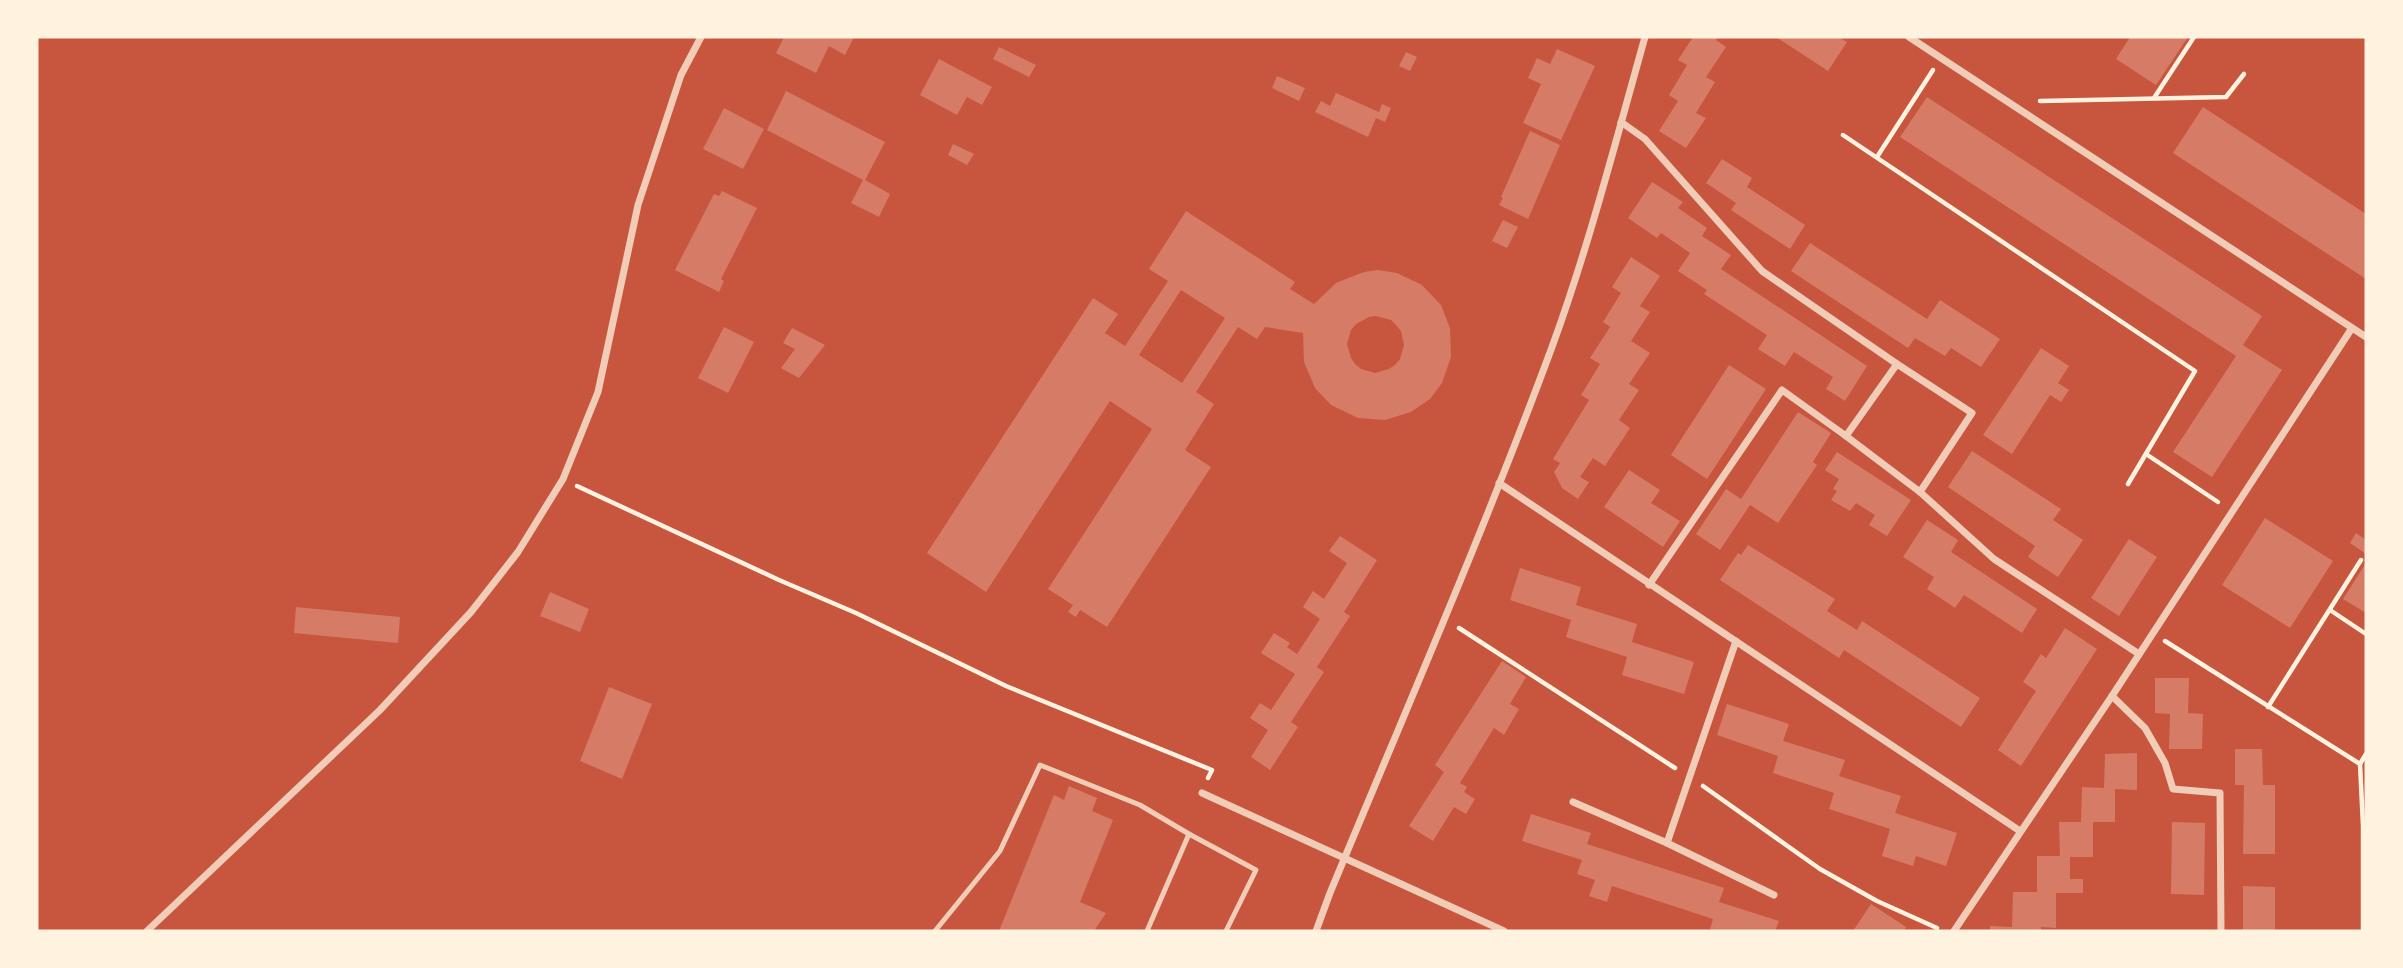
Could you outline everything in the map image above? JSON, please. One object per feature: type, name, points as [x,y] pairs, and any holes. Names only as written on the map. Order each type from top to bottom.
[{"type":"street","points":[[147,931],[380,710],[471,612],[518,552],[563,479],[598,391],[638,205],[681,75],[701,37]]},
{"type":"street","points":[[1316,931],[1553,345],[1645,37]]},
{"type":"street","points":[[1909,37],[2366,337]]},
{"type":"street","points":[[1621,122],[1645,139],[1762,271],[1972,413],[1920,492]]},
{"type":"street","points":[[1954,931],[2112,696],[2352,328]]},
{"type":"street","points":[[1846,436],[1896,364]]},
{"type":"street","points":[[1649,585],[1782,390],[1920,492],[1994,559],[2139,654]]},
{"type":"street","points":[[1499,483],[2020,831]]},
{"type":"street","points":[[1667,843],[1736,641]]},
{"type":"street","points":[[2112,696],[2145,728],[2165,763],[2173,789],[2220,793],[2221,931]]},
{"type":"street","points":[[1202,793],[1504,931]]},
{"type":"street","points":[[1573,802],[1667,843],[1773,895]]},
{"type":"lane","points":[[935,931],[1000,850],[1040,765],[1140,805],[1256,870],[1226,931]]},
{"type":"lane","points":[[1147,931],[1189,834]]},
{"type":"path","points":[[2153,99],[2194,37]]},
{"type":"path","points":[[1877,158],[1941,58]]},
{"type":"path","points":[[2008,102],[2226,97],[2244,74]]},
{"type":"path","points":[[1843,135],[2195,371],[2128,484]]},
{"type":"path","points":[[2146,454],[2232,511]]},
{"type":"path","points":[[563,479],[856,613],[1006,686],[1212,770],[1202,793]]},
{"type":"path","points":[[2268,707],[2361,560]]},
{"type":"path","points":[[2330,610],[2366,634]]},
{"type":"path","points":[[2153,633],[2360,764]]},
{"type":"path","points":[[2362,931],[2363,826],[2360,764],[2366,754]]},
{"type":"building","points":[[784,37],[853,39],[845,55],[829,46],[816,73],[776,53]]},
{"type":"building","points":[[1693,37],[1718,37],[1716,40],[1726,47],[1706,77],[1715,82],[1696,113],[1706,118],[1686,148],[1659,131],[1678,101],[1669,95],[1687,65],[1678,60]]},
{"type":"building","points":[[1776,37],[1838,37],[1847,42],[1828,71]]},
{"type":"building","points":[[2130,37],[2188,37],[2156,85],[2116,59]]},
{"type":"building","points":[[999,47],[1036,65],[1029,77],[993,59]]},
{"type":"building","points":[[1557,49],[1595,66],[1561,140],[1523,123],[1541,84],[1528,78],[1537,58],[1550,64]]},
{"type":"building","points":[[1406,52],[1417,57],[1410,71],[1399,66]]},
{"type":"building","points":[[939,59],[992,87],[982,105],[967,97],[957,115],[920,95]]},
{"type":"building","points":[[1277,76],[1305,88],[1299,101],[1272,88]]},
{"type":"building","points":[[786,91],[885,142],[865,180],[890,194],[879,217],[851,203],[863,180],[767,130]]},
{"type":"building","points":[[1336,93],[1379,112],[1382,104],[1391,108],[1385,122],[1376,118],[1368,137],[1315,112],[1321,101],[1330,106]]},
{"type":"building","points":[[1927,97],[2262,316],[2243,345],[2282,370],[2212,477],[2173,452],[2236,356],[1900,137]]},
{"type":"building","points":[[2203,107],[2366,214],[2366,279],[2173,153]]},
{"type":"building","points":[[724,108],[764,129],[743,169],[703,149]]},
{"type":"building","points":[[1530,131],[1560,145],[1528,219],[1499,205]]},
{"type":"building","points":[[953,144],[974,154],[967,165],[948,155]]},
{"type":"building","points":[[1722,159],[1752,178],[1747,187],[1805,225],[1790,249],[1731,210],[1736,203],[1706,183]]},
{"type":"building","points":[[1652,182],[1683,202],[1678,208],[1707,228],[1702,236],[1731,255],[1721,269],[1867,366],[1845,401],[1826,389],[1833,377],[1794,352],[1785,366],[1758,349],[1767,335],[1704,294],[1707,290],[1678,271],[1690,253],[1661,233],[1657,238],[1628,218]]},
{"type":"building","points":[[722,191],[757,208],[721,279],[724,281],[719,292],[675,270],[714,194],[719,196]]},
{"type":"building","points":[[1186,211],[1295,282],[1290,289],[1314,304],[1336,283],[1364,272],[1378,270],[1397,273],[1422,285],[1441,305],[1450,328],[1451,357],[1442,383],[1430,399],[1411,412],[1385,420],[1358,418],[1331,405],[1315,388],[1304,362],[1303,333],[1265,327],[1257,339],[1238,327],[1196,392],[1214,404],[1185,450],[1211,467],[1107,627],[1080,610],[1076,617],[1068,612],[1073,605],[1048,589],[1152,429],[1110,401],[986,592],[927,553],[1093,298],[1118,314],[1105,333],[1125,346],[1168,281],[1149,269]],"holes":[[[1181,290],[1225,318],[1182,383],[1139,355]],[[1376,316],[1391,320],[1396,325],[1401,331],[1404,345],[1395,365],[1375,373],[1355,364],[1347,344],[1356,324]]]},
{"type":"building","points":[[1503,220],[1518,227],[1507,248],[1492,241]]},
{"type":"building","points":[[1810,243],[1927,319],[1940,300],[2000,339],[1981,367],[1951,348],[1945,356],[1915,338],[1908,348],[1791,271]]},
{"type":"building","points":[[1631,257],[1660,276],[1640,306],[1650,312],[1631,341],[1650,353],[1629,384],[1639,390],[1619,420],[1630,428],[1605,466],[1593,458],[1580,477],[1589,482],[1578,499],[1562,488],[1554,472],[1560,463],[1553,459],[1589,400],[1581,395],[1600,364],[1590,358],[1610,327],[1603,322],[1621,293],[1612,287]]},
{"type":"building","points":[[724,327],[754,342],[728,393],[698,378]]},
{"type":"building","points":[[792,328],[825,345],[799,378],[781,368],[795,349],[783,343]]},
{"type":"building","points":[[2041,348],[2069,366],[2058,383],[2069,390],[2061,402],[2050,395],[2012,454],[1983,435]]},
{"type":"building","points":[[1729,365],[1766,389],[1707,479],[1671,455]]},
{"type":"building","points":[[1798,412],[1831,433],[1813,462],[1817,465],[1778,523],[1750,505],[1720,550],[1696,534],[1726,489],[1741,499]]},
{"type":"building","points":[[1972,451],[2061,509],[2053,520],[2083,540],[2058,577],[2028,557],[2035,546],[1948,487]]},
{"type":"building","points":[[1837,452],[1911,500],[1887,536],[1869,525],[1875,515],[1856,503],[1850,511],[1831,500],[1837,491],[1833,489],[1839,479],[1825,470]]},
{"type":"building","points":[[1629,470],[1660,490],[1651,503],[1680,521],[1663,547],[1604,507]]},
{"type":"building","points":[[2265,518],[2333,561],[2290,628],[2222,585]]},
{"type":"building","points":[[1927,520],[1958,540],[1951,552],[2037,609],[2022,633],[1964,595],[1955,608],[1927,589],[1934,577],[1903,557]]},
{"type":"building","points":[[2356,533],[2366,540],[2366,554],[2350,543]]},
{"type":"building","points":[[1340,536],[1377,560],[1344,612],[1350,616],[1317,667],[1324,672],[1291,722],[1298,727],[1270,770],[1251,757],[1268,730],[1250,718],[1260,703],[1271,710],[1295,674],[1261,653],[1274,633],[1290,643],[1287,647],[1297,654],[1320,619],[1303,607],[1313,591],[1324,599],[1347,563],[1329,551]]},
{"type":"building","points":[[2129,539],[2157,557],[2119,616],[2091,598]]},
{"type":"building","points":[[1748,545],[1835,599],[1827,611],[1857,630],[1862,621],[1980,698],[1961,727],[1844,650],[1839,658],[1720,580],[1738,553],[1741,555]]},
{"type":"building","points":[[2366,563],[2366,613],[2343,599]]},
{"type":"building","points":[[1520,568],[1581,587],[1576,605],[1637,624],[1632,642],[1694,662],[1684,694],[1622,675],[1627,657],[1566,637],[1571,620],[1510,600]]},
{"type":"building","points":[[550,592],[589,609],[580,632],[540,616]]},
{"type":"building","points":[[296,607],[400,617],[398,643],[294,633]]},
{"type":"building","points":[[2065,628],[2097,649],[2021,766],[1998,750],[2036,691],[2023,682],[2041,654],[2046,658]]},
{"type":"building","points":[[1502,661],[1526,677],[1510,704],[1519,709],[1504,735],[1494,728],[1460,783],[1467,787],[1464,792],[1475,799],[1466,814],[1454,807],[1433,841],[1409,826],[1444,772],[1435,765]]},
{"type":"building","points":[[2155,678],[2189,678],[2188,713],[2203,714],[2202,749],[2169,749],[2170,714],[2155,713]]},
{"type":"building","points":[[609,687],[652,704],[622,779],[580,761]]},
{"type":"building","points":[[1727,704],[1789,724],[1783,741],[1845,760],[1839,776],[1901,796],[1895,813],[1957,833],[1946,866],[1916,856],[1913,866],[1882,856],[1890,829],[1829,809],[1834,793],[1773,773],[1778,756],[1717,735]]},
{"type":"building","points":[[2235,749],[2262,749],[2263,785],[2275,785],[2275,854],[2243,854],[2244,785],[2235,785]]},
{"type":"building","points":[[2137,753],[2137,790],[2115,789],[2115,822],[2093,822],[2093,857],[2070,857],[2070,879],[2083,879],[2083,893],[2056,893],[2056,928],[2041,927],[2041,931],[1990,931],[1990,926],[2012,927],[2013,892],[2037,892],[2037,856],[2060,856],[2059,822],[2081,822],[2082,787],[2104,788],[2105,754]]},
{"type":"building","points":[[1069,786],[1097,798],[1092,811],[1113,820],[1080,902],[1106,913],[1094,931],[999,931],[1054,795],[1064,800]]},
{"type":"building","points":[[1531,814],[1591,833],[1587,844],[1724,888],[1719,902],[1779,921],[1775,931],[1716,931],[1710,929],[1713,919],[1612,886],[1607,902],[1589,896],[1595,880],[1577,874],[1582,860],[1522,841]]},
{"type":"building","points":[[2172,822],[2205,823],[2204,895],[2171,894]]},
{"type":"building","points":[[2243,886],[2275,887],[2275,931],[2243,931]]},
{"type":"building","points":[[1871,904],[1906,927],[1904,931],[1853,931]]}]
